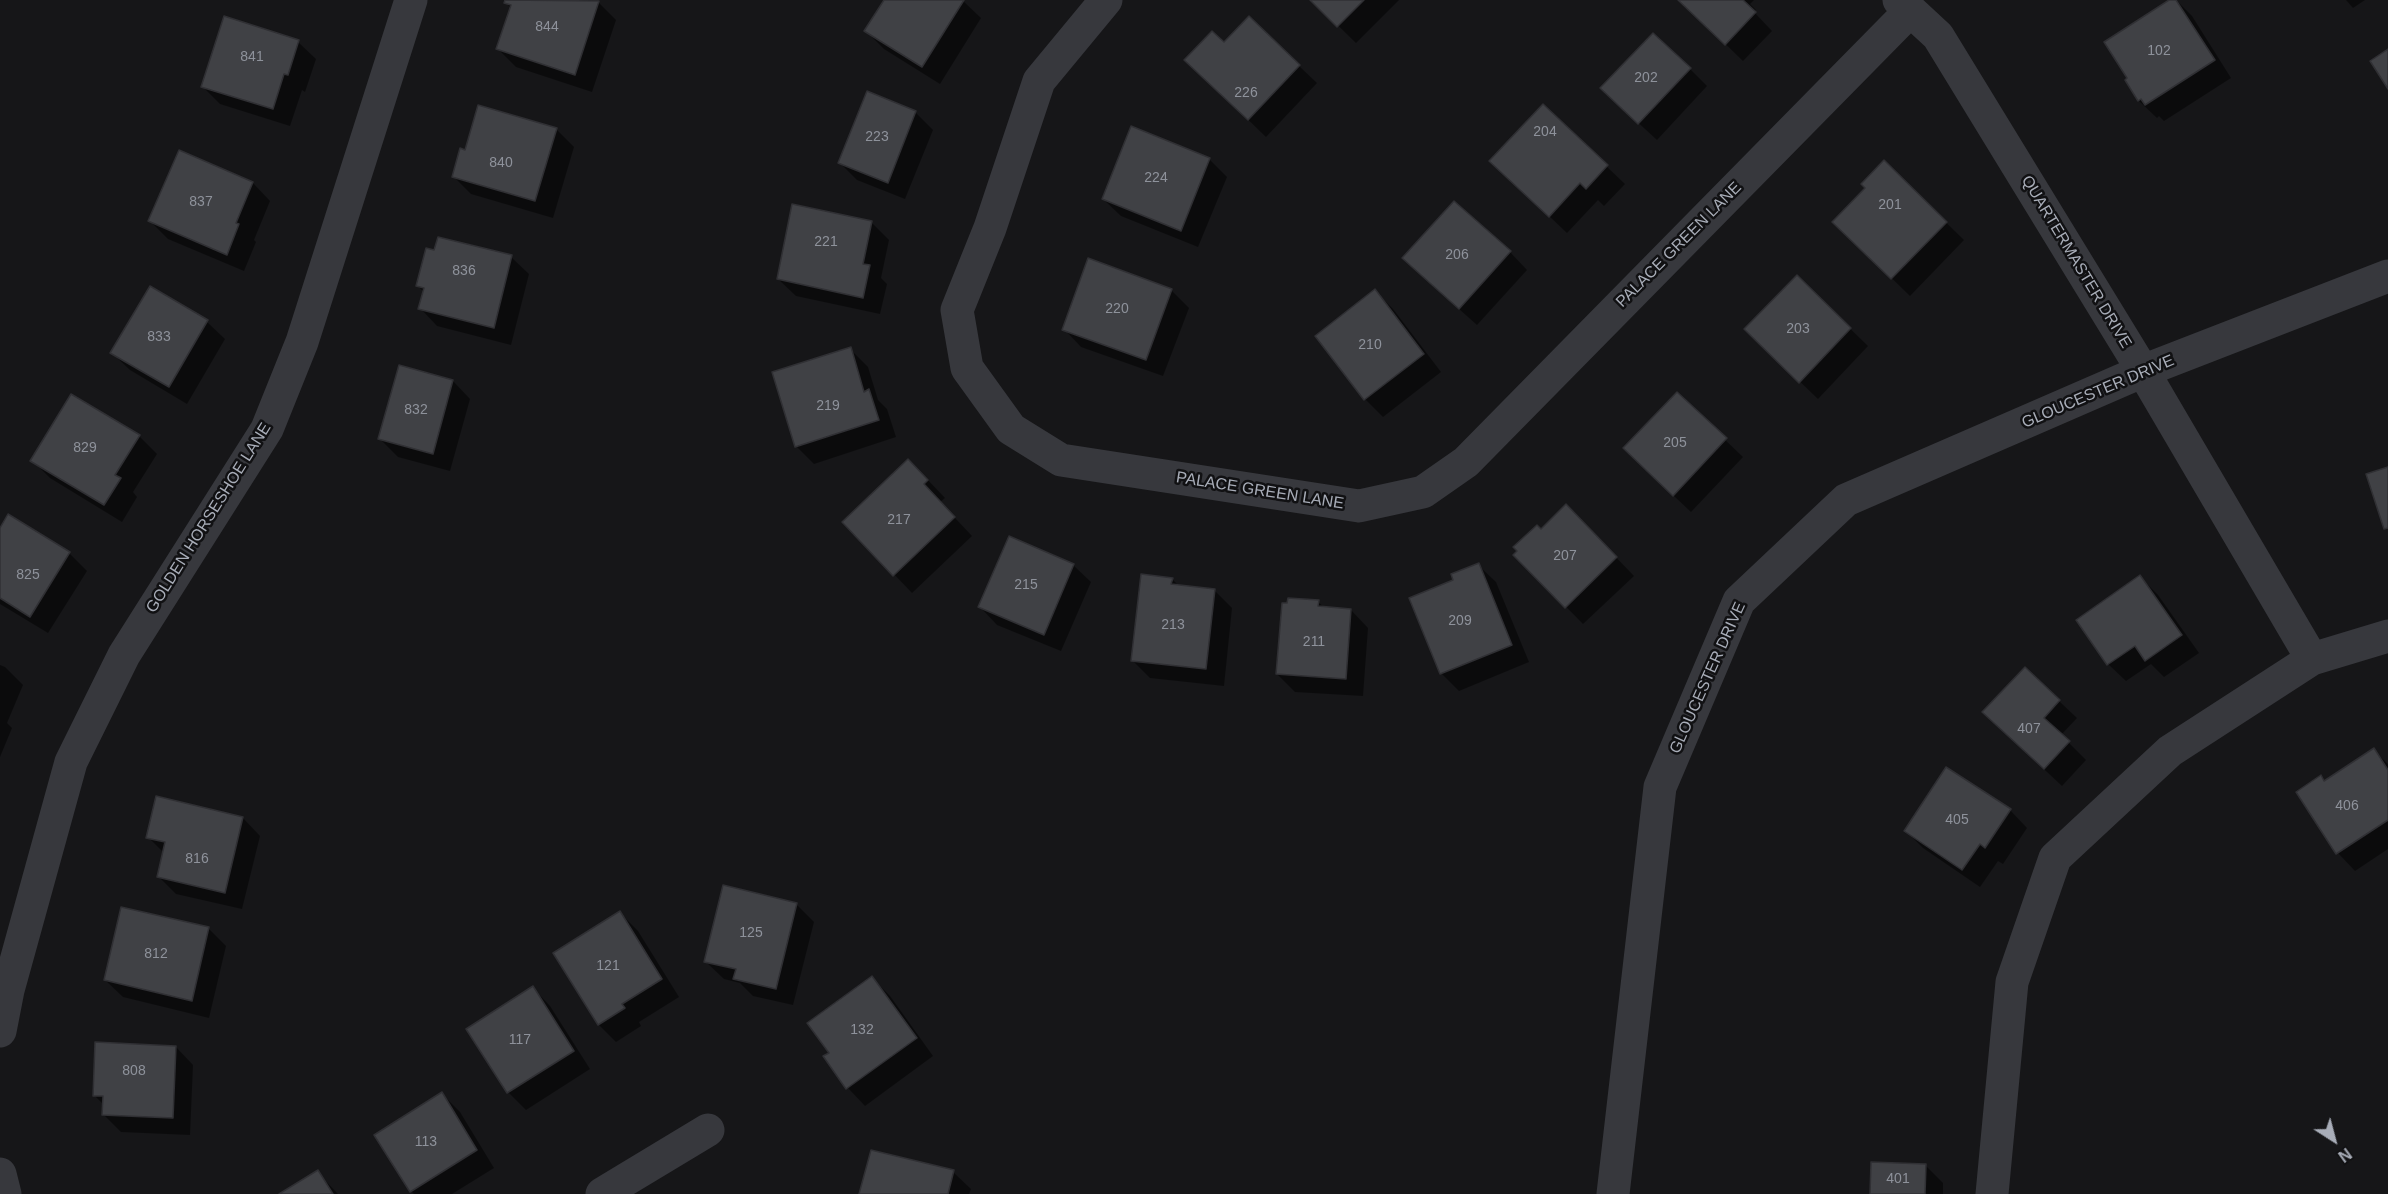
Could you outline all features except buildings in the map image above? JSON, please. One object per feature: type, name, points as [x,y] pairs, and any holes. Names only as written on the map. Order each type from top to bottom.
[{"type":"street","name":"GOLDEN HORSESHOE LANE","points":[[0,1031],[8,990],[71,762],[123,655],[267,429],[302,342],[411,0]]},
{"type":"street","name":"PALACE GREEN LANE","points":[[1106,0],[1039,81],[990,228],[957,310],[967,368],[1011,429],[1061,460],[1359,506],[1423,492],[1466,462],[1905,5]]},
{"type":"street","name":"QUARTERMASTER DRIVE","points":[[1905,5],[1938,36],[2143,371],[2312,659]]},
{"type":"street","name":"GLOUCESTER DRIVE","points":[[1613,1194],[1660,787],[1739,601],[1846,500],[2143,371],[2388,276]]},
{"type":"street","points":[[1992,1194],[2012,982],[2055,858],[2170,751],[2312,659],[2388,636]]},
{"type":"street","points":[[602,1194],[708,1130]]},
{"type":"street","points":[[0,1173],[5,1194]]}]
